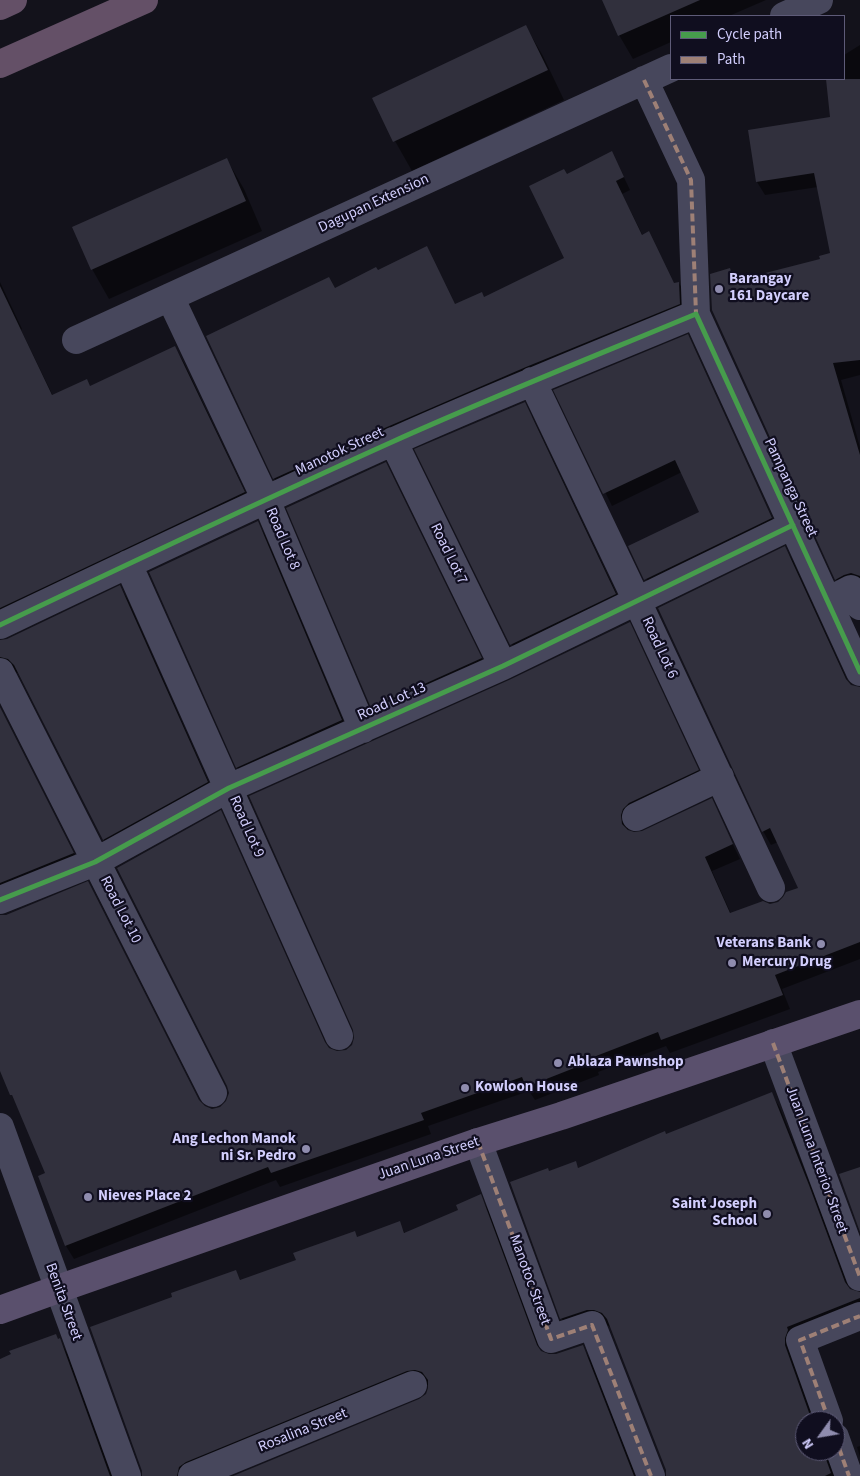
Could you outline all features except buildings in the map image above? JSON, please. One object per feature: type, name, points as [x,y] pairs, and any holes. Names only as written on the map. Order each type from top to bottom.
[{"type":"highway","points":[[0,6],[13,0]]},
{"type":"highway","points":[[2,63],[144,0]]},
{"type":"main road","name":"Juan Luna Street","points":[[0,1310],[478,1142],[561,1116],[860,1014]]},
{"type":"street","points":[[786,15],[820,0]]},
{"type":"street","name":"Dagupan Extension","points":[[76,340],[670,68]]},
{"type":"street","name":"Pampanga Street","points":[[644,80],[691,180],[696,314],[860,672]]},
{"type":"street","name":"Road Lot 8","points":[[170,297],[266,500],[363,728]]},
{"type":"street","name":"Manotok Street","points":[[0,625],[393,441],[532,381],[696,314]]},
{"type":"street","name":"Road Lot 6","points":[[532,381],[771,888]]},
{"type":"street","name":"Road Lot 7","points":[[393,441],[503,666]]},
{"type":"street","name":"Road Lot 13","points":[[0,900],[95,862],[229,788],[503,666],[793,525]]},
{"type":"street","name":"Road Lot 9","points":[[128,564],[339,1036]]},
{"type":"street","points":[[828,601],[851,589],[860,606]]},
{"type":"street","name":"Road Lot 10","points":[[0,672],[213,1093]]},
{"type":"street","points":[[636,818],[720,777]]},
{"type":"street","name":"Juan Luna Interior Street","points":[[773,1043],[860,1277]]},
{"type":"street","name":"Benita Street","points":[[0,1127],[127,1476]]},
{"type":"street","name":"Manotoc Street","points":[[478,1142],[551,1339],[592,1325],[651,1476]]},
{"type":"street","points":[[825,1411],[800,1340],[860,1316]]},
{"type":"street","name":"Rosalina Street","points":[[192,1476],[413,1385]]},
{"type":"street","points":[[844,1461],[849,1476]]},
{"type":"marked path","points":[[644,80],[691,180],[696,314]]},
{"type":"marked path","points":[[773,1043],[860,1277]]},
{"type":"marked path","points":[[478,1142],[551,1339],[592,1325],[651,1476]]},
{"type":"marked path","points":[[825,1411],[800,1340],[860,1316]]},
{"type":"marked path","points":[[844,1461],[849,1476]]},
{"type":"cycle path","points":[[0,625],[392,442],[696,314],[860,672]]},
{"type":"cycle path","points":[[0,900],[95,862],[229,788],[503,666],[793,525]]},
{"type":"place","name":"Barangay 161 Daycare","points":[[719,289]]},
{"type":"place","name":"Veterans Bank","points":[[821,944]]},
{"type":"place","name":"Mercury Drug","points":[[732,963]]},
{"type":"place","name":"Ablaza Pawnshop","points":[[558,1063]]},
{"type":"place","name":"Kowloon House","points":[[465,1088]]},
{"type":"place","name":"Ang Lechon Manok ni Sr. Pedro","points":[[306,1149]]},
{"type":"place","name":"Nieves Place 2","points":[[88,1197]]},
{"type":"place","name":"Saint Joseph School","points":[[767,1214]]}]
